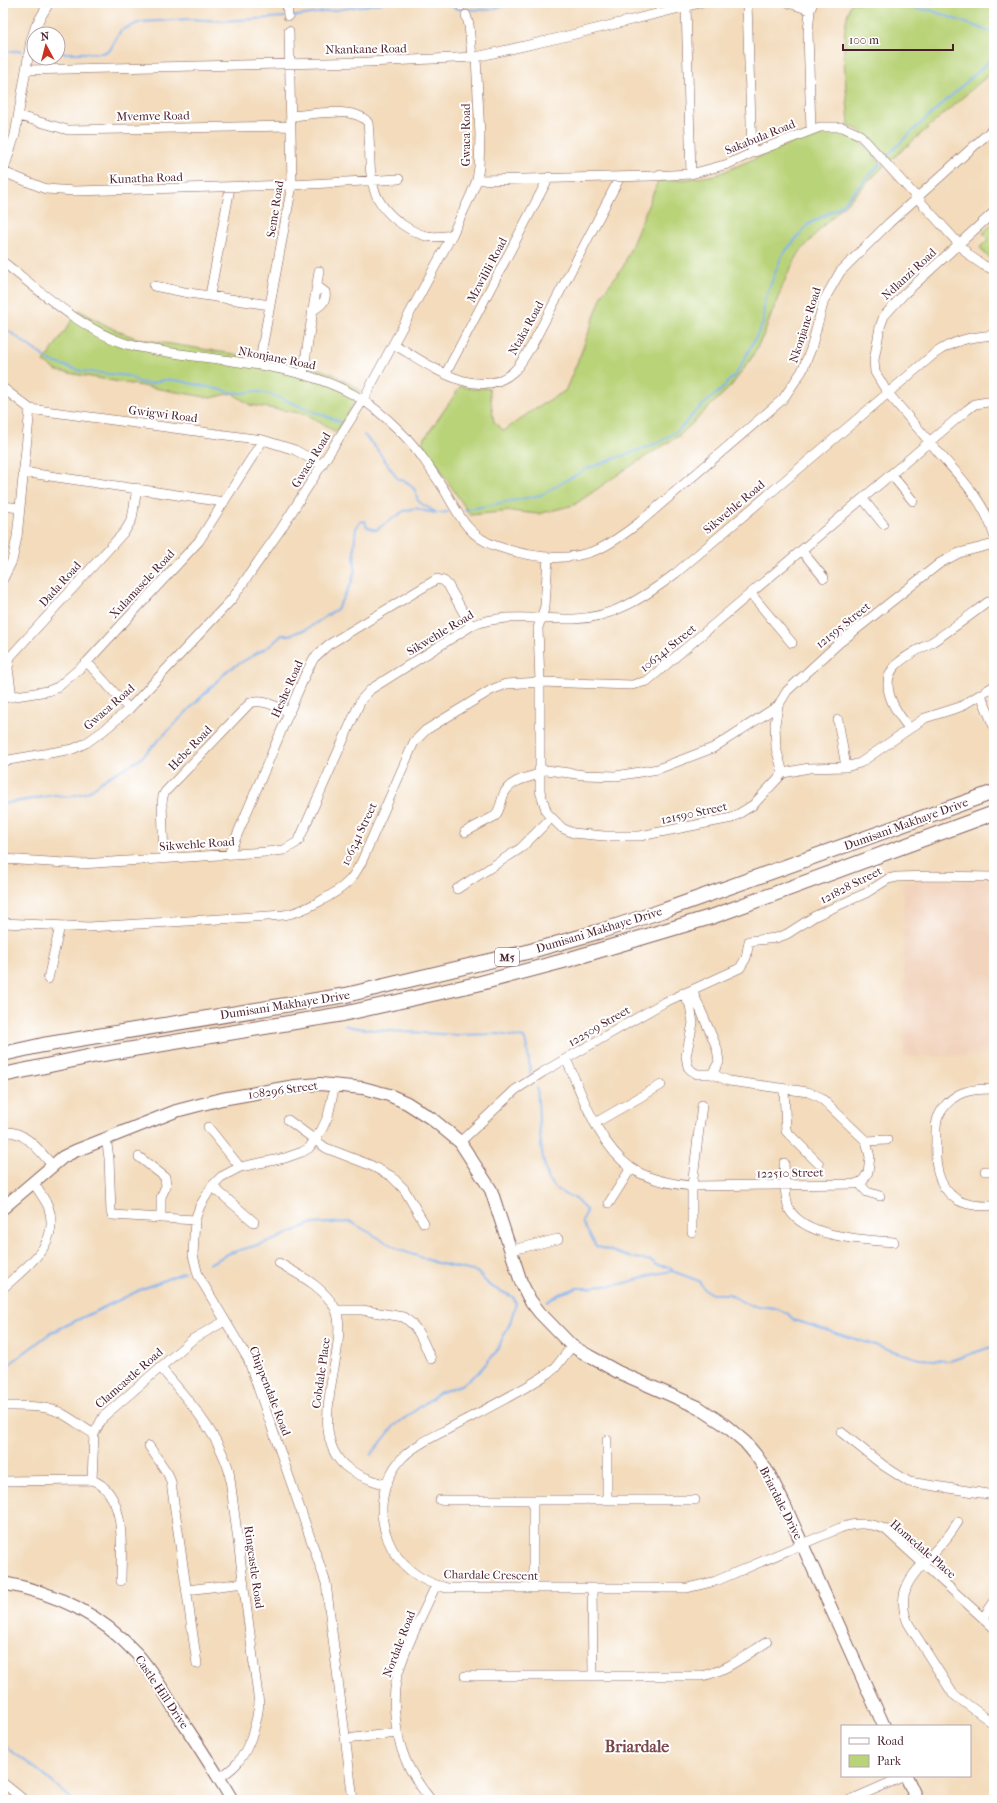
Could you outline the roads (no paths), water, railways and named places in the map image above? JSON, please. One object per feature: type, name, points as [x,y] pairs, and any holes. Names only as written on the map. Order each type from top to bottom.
[{"type":"main road","name":"Dumisani Makhaye Drive","points":[[3,1054],[43,1045],[346,995],[527,952],[601,931],[665,910],[994,792]]},
{"type":"main road","name":"Dumisani Makhaye Drive","points":[[3,1075],[97,1055],[343,1014],[484,982],[567,960],[714,916],[994,813]]},
{"type":"street","points":[[3,172],[12,146],[19,116],[26,70],[36,25],[49,3]]},
{"type":"street","points":[[288,3],[288,16]]},
{"type":"street","name":"Nkankane Road","points":[[26,70],[474,57],[563,37],[700,3]]},
{"type":"street","points":[[747,3],[752,153]]},
{"type":"street","points":[[789,3],[811,6],[808,33],[811,130]]},
{"type":"street","points":[[686,6],[691,174]]},
{"type":"street","name":"Gwaca Road","points":[[3,761],[73,749],[86,743],[103,731],[129,709],[239,591],[282,529],[322,465],[362,400],[393,344],[452,235],[477,180],[480,136],[474,57],[466,14]]},
{"type":"street","name":"Seme Road","points":[[259,365],[292,185],[289,31]]},
{"type":"street","name":"Mvemve Road","points":[[19,116],[68,130],[290,121],[351,113],[365,119],[368,123],[371,182]]},
{"type":"street","name":"Sakabula Road","points":[[477,180],[691,174],[728,164],[811,130],[835,126],[850,130],[860,135],[974,259],[994,270]]},
{"type":"street","name":"Nkonjane Road","points":[[3,262],[84,324],[118,341],[144,348],[259,365],[303,374],[333,384],[362,400],[398,430],[413,445],[425,460],[456,512],[470,530],[479,538],[493,545],[513,551],[548,557],[583,554],[599,549],[621,536],[783,400],[793,387],[805,364],[811,349],[824,300],[833,281],[857,253],[994,128]]},
{"type":"street","name":"Kunatha Road","points":[[3,172],[46,189],[62,191],[230,188],[371,182],[399,179]]},
{"type":"street","name":"Mzwilili Road","points":[[446,373],[549,177]]},
{"type":"street","name":"Ntaka Road","points":[[393,344],[463,382],[481,384],[502,378],[519,365],[531,347],[620,177]]},
{"type":"street","points":[[371,182],[378,202],[387,212],[421,236],[429,237],[452,235]]},
{"type":"street","points":[[210,295],[230,188]]},
{"type":"street","name":"Ndlanzi Road","points":[[887,392],[875,372],[874,360],[880,326],[884,316],[904,294],[994,212]]},
{"type":"street","points":[[303,374],[319,271]]},
{"type":"street","points":[[154,286],[189,293],[270,305]]},
{"type":"street","name":"Sikwehle Road","points":[[3,859],[81,864],[284,850],[296,844],[308,823],[360,700],[371,689],[471,626],[480,622],[499,618],[575,619],[596,616],[632,604],[654,590],[705,548],[887,392],[943,347],[965,339],[994,335]]},
{"type":"street","points":[[3,388],[30,409],[17,537],[13,555],[3,579]]},
{"type":"street","points":[[887,392],[978,500],[991,522],[994,535]]},
{"type":"street","name":"106341 Street","points":[[3,923],[89,927],[284,915],[301,910],[349,882],[356,871],[405,762],[418,737],[496,687],[514,682],[632,685],[643,683],[654,676],[971,406],[981,402],[994,401]]},
{"type":"street","name":"Gwigwi Road","points":[[30,409],[263,440],[295,450],[322,465]]},
{"type":"street","name":"Xulamasele Road","points":[[7,697],[48,691],[58,687],[87,662],[199,541],[263,440]]},
{"type":"street","points":[[23,472],[224,502]]},
{"type":"street","points":[[891,474],[913,501]]},
{"type":"street","name":"Dada Road","points":[[7,697],[10,657],[125,531],[132,519],[137,488]]},
{"type":"street","points":[[863,499],[883,524]]},
{"type":"street","points":[[3,506],[20,508]]},
{"type":"street","name":"121595 Street","points":[[783,773],[777,757],[774,736],[778,706],[786,691],[812,666],[940,564],[959,553],[994,544]]},
{"type":"street","points":[[802,550],[824,578]]},
{"type":"street","points":[[540,682],[538,628],[545,606],[548,557]]},
{"type":"street","name":"Heshe Road","points":[[229,854],[305,675],[320,652],[434,580],[440,580],[448,585],[471,626]]},
{"type":"street","points":[[751,594],[792,643]]},
{"type":"street","points":[[909,728],[897,713],[890,697],[889,679],[893,668],[988,602]]},
{"type":"street","points":[[87,662],[129,709]]},
{"type":"street","name":"121590 Street","points":[[540,682],[539,772],[542,802],[551,818],[562,828],[573,833],[582,835],[640,836],[714,822],[740,814],[753,805],[783,773]]},
{"type":"street","points":[[783,773],[809,768],[846,767],[860,763],[909,728],[932,714],[960,707],[994,686]]},
{"type":"street","points":[[981,695],[994,728]]},
{"type":"street","name":"Hebe Road","points":[[164,858],[162,803],[165,792],[250,703],[257,701],[264,702],[290,712]]},
{"type":"street","points":[[465,832],[495,816],[499,812],[504,793],[509,786],[539,772],[584,775],[625,775],[658,769],[713,748],[778,706]]},
{"type":"street","points":[[838,720],[846,767]]},
{"type":"street","points":[[457,889],[521,848],[551,818]]},
{"type":"street","name":"121828 Street","points":[[749,941],[776,938],[787,934],[815,916],[866,893],[888,879],[897,877],[931,876],[994,877]]},
{"type":"street","points":[[48,979],[60,926]]},
{"type":"street","name":"122509 Street","points":[[460,1142],[515,1090],[566,1059],[688,991],[740,968],[746,958],[749,941]]},
{"type":"street","points":[[688,991],[717,1048],[718,1062],[712,1074]]},
{"type":"street","points":[[688,991],[693,1023],[687,1050],[688,1067],[697,1074],[712,1074],[729,1081],[808,1092],[820,1097],[866,1141],[870,1157],[870,1166],[866,1177],[859,1183],[867,1192],[880,1196]]},
{"type":"street","name":"122510 Street","points":[[566,1059],[595,1123],[611,1148],[631,1168],[657,1180],[692,1186],[859,1183]]},
{"type":"street","name":"108296 Street","points":[[3,1208],[52,1165],[75,1150],[198,1104],[295,1086],[320,1084],[363,1088],[401,1100],[432,1119],[460,1142],[491,1190],[512,1250],[521,1282],[530,1300],[540,1314],[572,1346]]},
{"type":"street","name":"Chippendale Road","points":[[335,1085],[328,1116],[315,1141],[309,1148],[294,1156],[240,1167],[225,1174],[212,1186],[200,1206],[195,1220],[193,1243],[195,1265],[202,1281],[250,1364],[326,1583],[353,1800]]},
{"type":"street","points":[[595,1123],[661,1085]]},
{"type":"street","points":[[784,1089],[785,1126],[788,1135],[819,1164]]},
{"type":"street","points":[[994,1089],[966,1091],[950,1100],[943,1109],[936,1125],[935,1154],[939,1176],[943,1185],[952,1195],[961,1201],[974,1206],[994,1206]]},
{"type":"street","points":[[692,1232],[692,1186],[702,1105]]},
{"type":"street","points":[[288,1120],[315,1141],[334,1152],[370,1164],[391,1176],[404,1189],[424,1223]]},
{"type":"street","points":[[208,1127],[240,1167]]},
{"type":"street","points":[[3,1132],[11,1131],[27,1139],[35,1145],[52,1165]]},
{"type":"street","points":[[106,1138],[109,1158],[111,1212],[115,1216],[195,1220]]},
{"type":"street","points":[[866,1141],[887,1140]]},
{"type":"street","points":[[139,1157],[165,1177],[166,1186],[160,1197],[161,1218]]},
{"type":"street","points":[[784,1163],[787,1202],[789,1208],[807,1225],[816,1230],[855,1239],[894,1242]]},
{"type":"street","points":[[610,1203],[631,1168]]},
{"type":"street","points":[[3,1288],[34,1260],[45,1247],[50,1235],[50,1214],[47,1204],[33,1182]]},
{"type":"street","points":[[212,1186],[254,1222]]},
{"type":"street","points":[[512,1250],[558,1239]]},
{"type":"street","points":[[279,1263],[317,1287],[328,1298],[336,1310],[362,1310],[403,1317],[408,1320],[416,1329],[431,1359]]},
{"type":"street","name":"Cobdale Place","points":[[336,1310],[339,1337],[328,1417],[328,1436],[337,1458],[348,1469],[385,1485]]},
{"type":"street","name":"Clamcastle Road","points":[[92,1480],[94,1434],[103,1417],[193,1339],[225,1321]]},
{"type":"street","name":"Chardale Crescent","points":[[572,1346],[555,1368],[540,1379],[410,1451],[393,1470],[385,1485],[382,1520],[391,1547],[407,1568],[436,1585],[470,1589],[697,1587],[716,1581],[802,1543]]},
{"type":"street","name":"Briardale Drive","points":[[572,1346],[618,1372],[698,1408],[737,1434],[755,1454],[768,1474],[802,1543],[884,1725]]},
{"type":"street","name":"Ringcastle Road","points":[[160,1367],[194,1408],[224,1458],[229,1471],[259,1692],[258,1712],[244,1753],[238,1763],[219,1778]]},
{"type":"street","points":[[3,1406],[27,1406],[52,1410],[60,1413],[94,1434]]},
{"type":"street","points":[[841,1432],[884,1466],[909,1482],[994,1495]]},
{"type":"street","points":[[607,1440],[607,1500]]},
{"type":"street","points":[[149,1446],[168,1474],[171,1482],[197,1664]]},
{"type":"street","points":[[3,1482],[92,1480],[100,1483],[116,1506],[119,1519],[121,1531],[121,1581]]},
{"type":"street","points":[[440,1500],[695,1500]]},
{"type":"street","points":[[533,1588],[534,1500]]},
{"type":"street","points":[[958,1522],[944,1542],[912,1576],[905,1591],[904,1607],[908,1624],[953,1694],[994,1724]]},
{"type":"street","name":"Homedale Place","points":[[802,1543],[849,1524],[867,1523],[885,1530],[994,1628]]},
{"type":"street","points":[[187,1590],[244,1582]]},
{"type":"street","name":"Castle Hill Drive","points":[[3,1583],[26,1587],[58,1597],[83,1610],[114,1631],[138,1655],[147,1667],[232,1800]]},
{"type":"street","name":"Nordale Road","points":[[431,1800],[417,1782],[406,1762],[396,1733],[394,1700],[396,1681],[410,1642],[436,1585]]},
{"type":"street","points":[[592,1589],[593,1675]]},
{"type":"street","points":[[983,1618],[994,1602]]},
{"type":"street","points":[[465,1676],[707,1675],[730,1665],[767,1642]]},
{"type":"street","points":[[346,1740],[396,1733]]},
{"type":"street","points":[[850,1800],[904,1777]]},
{"type":"street","points":[[906,1777],[917,1800]]},
{"type":"street","points":[[3,1783],[24,1800]]},
{"type":"waterway","points":[[291,17],[382,3]]},
{"type":"waterway","points":[[445,3],[457,9],[489,10],[504,6],[532,3]]},
{"type":"waterway","points":[[906,3],[920,10],[930,10],[994,33]]},
{"type":"waterway","points":[[66,53],[102,53],[110,50],[121,30],[141,22],[190,19],[222,21],[285,17]]},
{"type":"waterway","points":[[3,51],[21,51]]},
{"type":"waterway","points":[[885,158],[994,57]]},
{"type":"waterway","points":[[465,510],[541,495],[586,469],[658,443],[679,430],[696,411],[721,390],[738,371],[763,324],[764,302],[782,255],[809,224],[838,208],[881,163]]},
{"type":"waterway","points":[[3,327],[50,361],[81,371],[129,376],[139,382],[150,384],[163,380],[175,380],[231,392],[244,393],[255,391],[269,394],[341,422]]},
{"type":"waterway","points":[[364,435],[376,448],[398,479],[407,482],[415,490],[418,501],[437,513],[448,512]]},
{"type":"waterway","points":[[3,804],[55,795],[68,797],[88,792],[108,777],[139,760],[228,670],[271,645],[282,635],[289,635],[307,629],[337,609],[352,582],[355,568],[354,548],[356,528],[360,522],[365,521],[367,527],[376,530],[404,511],[416,508],[437,513]]},
{"type":"waterway","points":[[345,1025],[373,1030],[457,1035],[498,1034],[524,1038],[527,1047],[531,1075]]},
{"type":"waterway","points":[[537,1088],[541,1146],[545,1169],[549,1180],[556,1189],[573,1197],[587,1211],[582,1222],[596,1246],[629,1257],[652,1261],[656,1265],[669,1267],[672,1270]]},
{"type":"waterway","points":[[209,1264],[230,1253],[274,1240],[310,1224],[351,1222],[400,1250],[437,1263],[477,1272],[490,1286],[513,1297],[516,1303],[510,1323],[496,1352],[478,1373],[463,1384],[439,1393],[394,1426],[371,1455]]},
{"type":"waterway","points":[[547,1302],[559,1294],[577,1288],[590,1288],[600,1285],[610,1286],[672,1271],[699,1281],[705,1290],[712,1294],[729,1294],[748,1305],[775,1308],[787,1313],[794,1320],[919,1359],[950,1361],[994,1346]]},
{"type":"waterway","points":[[3,1369],[49,1334],[140,1290],[184,1272]]},
{"type":"waterway","points":[[3,1745],[39,1771],[73,1800]]},
{"type":"district","name":"Briardale","points":[[637,1746]]}]
